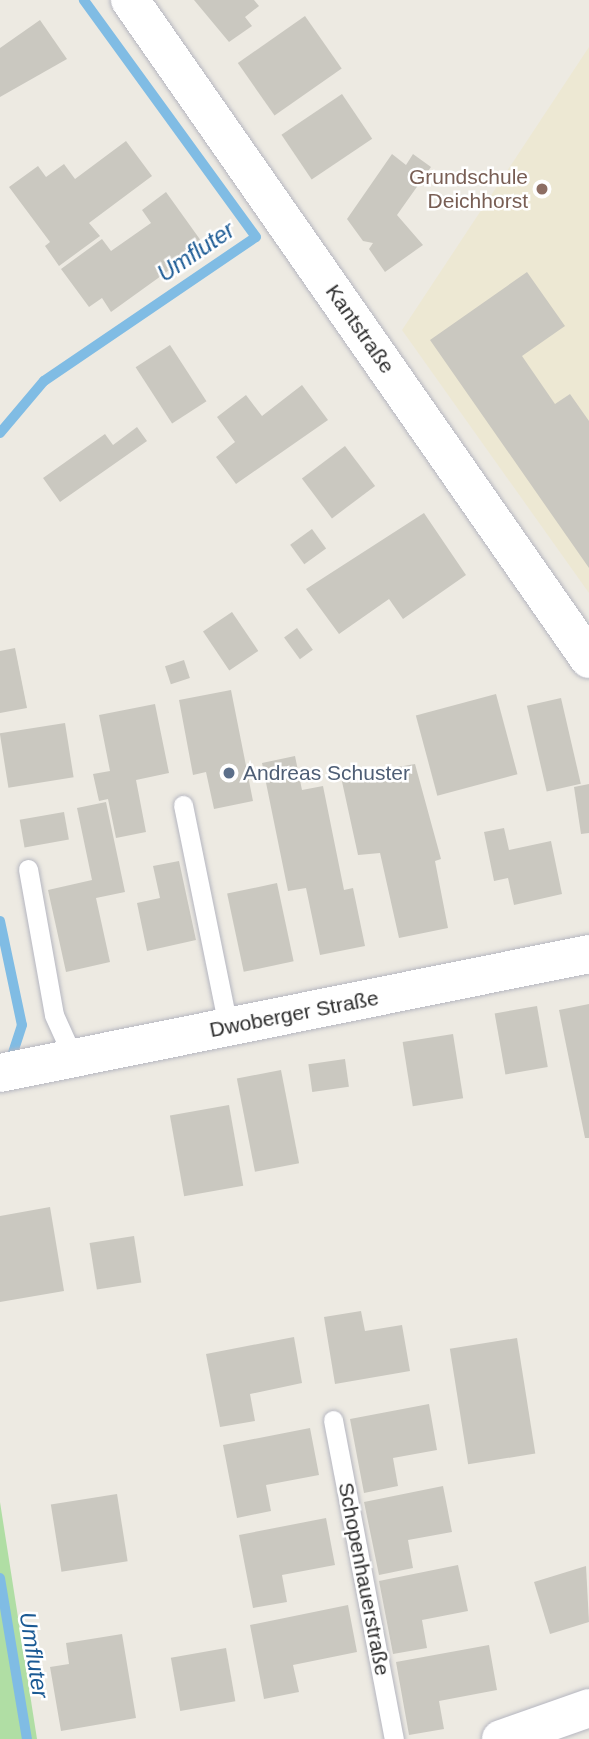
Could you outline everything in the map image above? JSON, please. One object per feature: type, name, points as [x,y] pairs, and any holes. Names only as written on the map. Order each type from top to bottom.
[{"type":"street","name":"Kantstraße","points":[[130,0],[589,659]]},
{"type":"street","name":"Dwoberger Straße","points":[[2,1073],[589,954]]},
{"type":"street","points":[[501,1739],[589,1708]]},
{"type":"lane","points":[[183,805],[228,1027]]},
{"type":"lane","points":[[28,869],[54,1015],[73,1057]]},
{"type":"lane","name":"Schopenhauerstraße","points":[[334,1420],[394,1739]]},
{"type":"shaded area","name":"Grundschule Deichhorst","points":[[589,47],[589,593],[402,330]]},
{"type":"green space","points":[[0,1502],[37,1739],[0,1739]]},
{"type":"building","points":[[194,0],[254,0],[259,6],[245,17],[252,26],[229,42]]},
{"type":"building","points":[[305,16],[342,68],[275,115],[238,63]]},
{"type":"building","points":[[40,20],[67,59],[0,97],[0,48]]},
{"type":"building","points":[[342,94],[372,139],[312,180],[281,135]]},
{"type":"building","points":[[126,141],[152,176],[89,223],[100,236],[59,266],[45,246],[50,242],[9,187],[38,166],[46,177],[64,164],[75,179]]},
{"type":"building","points":[[392,154],[406,165],[413,154],[431,167],[397,215],[423,245],[385,272],[369,249],[373,243],[363,241],[347,219]]},
{"type":"building","points":[[166,192],[204,245],[111,312],[102,298],[89,307],[61,269],[102,239],[111,251],[151,223],[142,210]]},
{"type":"building","points":[[527,272],[565,326],[522,356],[555,404],[570,394],[589,421],[589,568],[430,340]]},
{"type":"building","points":[[170,345],[206,401],[172,424],[136,367]]},
{"type":"building","points":[[302,385],[328,420],[236,484],[216,457],[235,442],[217,417],[246,395],[262,416]]},
{"type":"building","points":[[137,427],[147,441],[60,502],[43,478],[105,434],[113,445]]},
{"type":"building","points":[[345,446],[375,486],[332,518],[302,478]]},
{"type":"building","points":[[424,513],[466,575],[403,619],[389,599],[339,634],[306,589]]},
{"type":"building","points":[[312,529],[326,548],[304,564],[290,545]]},
{"type":"building","points":[[232,612],[258,651],[229,671],[203,632]]},
{"type":"building","points":[[297,628],[313,650],[300,659],[284,637]]},
{"type":"building","points":[[15,648],[27,708],[0,713],[0,651]]},
{"type":"building","points":[[184,660],[190,678],[171,684],[165,666]]},
{"type":"building","points":[[231,690],[253,801],[214,809],[206,772],[193,775],[179,700]]},
{"type":"building","points":[[496,694],[517,774],[437,796],[416,715]]},
{"type":"building","points":[[561,698],[581,784],[547,792],[527,706]]},
{"type":"building","points":[[155,704],[169,773],[136,780],[146,832],[116,838],[108,799],[99,801],[93,774],[110,771],[99,715]]},
{"type":"building","points":[[65,723],[74,777],[8,788],[0,733]]},
{"type":"building","points":[[295,756],[302,790],[323,786],[344,890],[353,888],[365,946],[320,955],[306,888],[288,891],[262,763]]},
{"type":"building","points":[[415,764],[441,859],[435,861],[448,928],[399,938],[380,853],[358,855],[341,777]]},
{"type":"building","points":[[589,784],[589,833],[581,834],[574,787]]},
{"type":"building","points":[[106,802],[125,892],[96,898],[110,962],[66,972],[48,890],[92,880],[77,808]]},
{"type":"building","points":[[64,812],[69,840],[25,847],[20,820]]},
{"type":"building","points":[[504,828],[509,850],[551,841],[562,894],[514,905],[508,878],[494,881],[484,832]]},
{"type":"building","points":[[179,861],[196,940],[147,951],[137,903],[160,898],[153,866]]},
{"type":"building","points":[[277,883],[294,961],[244,972],[227,894]]},
{"type":"building","points":[[589,1004],[589,1138],[585,1138],[559,1010]]},
{"type":"building","points":[[537,1006],[548,1067],[505,1075],[495,1013]]},
{"type":"building","points":[[453,1034],[463,1098],[413,1106],[403,1042]]},
{"type":"building","points":[[345,1059],[349,1087],[312,1092],[308,1064]]},
{"type":"building","points":[[281,1070],[299,1163],[255,1172],[237,1079]]},
{"type":"building","points":[[229,1105],[243,1186],[184,1196],[170,1115]]},
{"type":"building","points":[[50,1207],[64,1291],[0,1302],[0,1216]]},
{"type":"building","points":[[134,1236],[141,1282],[97,1289],[90,1243]]},
{"type":"building","points":[[361,1311],[365,1331],[402,1325],[410,1371],[335,1384],[324,1317]]},
{"type":"building","points":[[294,1337],[302,1383],[250,1394],[255,1421],[220,1427],[206,1354]]},
{"type":"building","points":[[517,1338],[535,1454],[468,1464],[450,1349]]},
{"type":"building","points":[[429,1404],[437,1450],[393,1458],[398,1486],[364,1493],[350,1419]]},
{"type":"building","points":[[310,1428],[319,1475],[266,1485],[271,1511],[237,1518],[223,1445]]},
{"type":"building","points":[[443,1486],[452,1532],[408,1540],[413,1568],[379,1575],[364,1502]]},
{"type":"building","points":[[117,1494],[128,1561],[61,1572],[51,1504]]},
{"type":"building","points":[[326,1518],[335,1565],[282,1575],[287,1602],[253,1608],[239,1535]]},
{"type":"building","points":[[458,1565],[468,1611],[422,1620],[427,1648],[393,1654],[379,1581]]},
{"type":"building","points":[[586,1566],[589,1622],[550,1634],[534,1582]]},
{"type":"building","points":[[348,1605],[357,1652],[293,1665],[299,1692],[264,1699],[250,1625]]},
{"type":"building","points":[[122,1634],[136,1718],[61,1731],[50,1667],[69,1664],[66,1643]]},
{"type":"building","points":[[489,1645],[497,1690],[439,1701],[444,1729],[409,1735],[396,1662]]},
{"type":"building","points":[[226,1648],[235,1701],[180,1711],[171,1658]]},
{"type":"waterway","name":"Umfluter","points":[[0,433],[44,381],[256,237],[84,0]]},
{"type":"waterway","name":"Umfluter","points":[[0,921],[22,1025],[10,1063]]},
{"type":"waterway","name":"Umfluter","points":[[0,1578],[27,1739]]},
{"type":"place","name":"Grundschule Deichhorst","points":[[542,189]]},
{"type":"place","name":"Andreas Schuster","points":[[229,773]]}]
